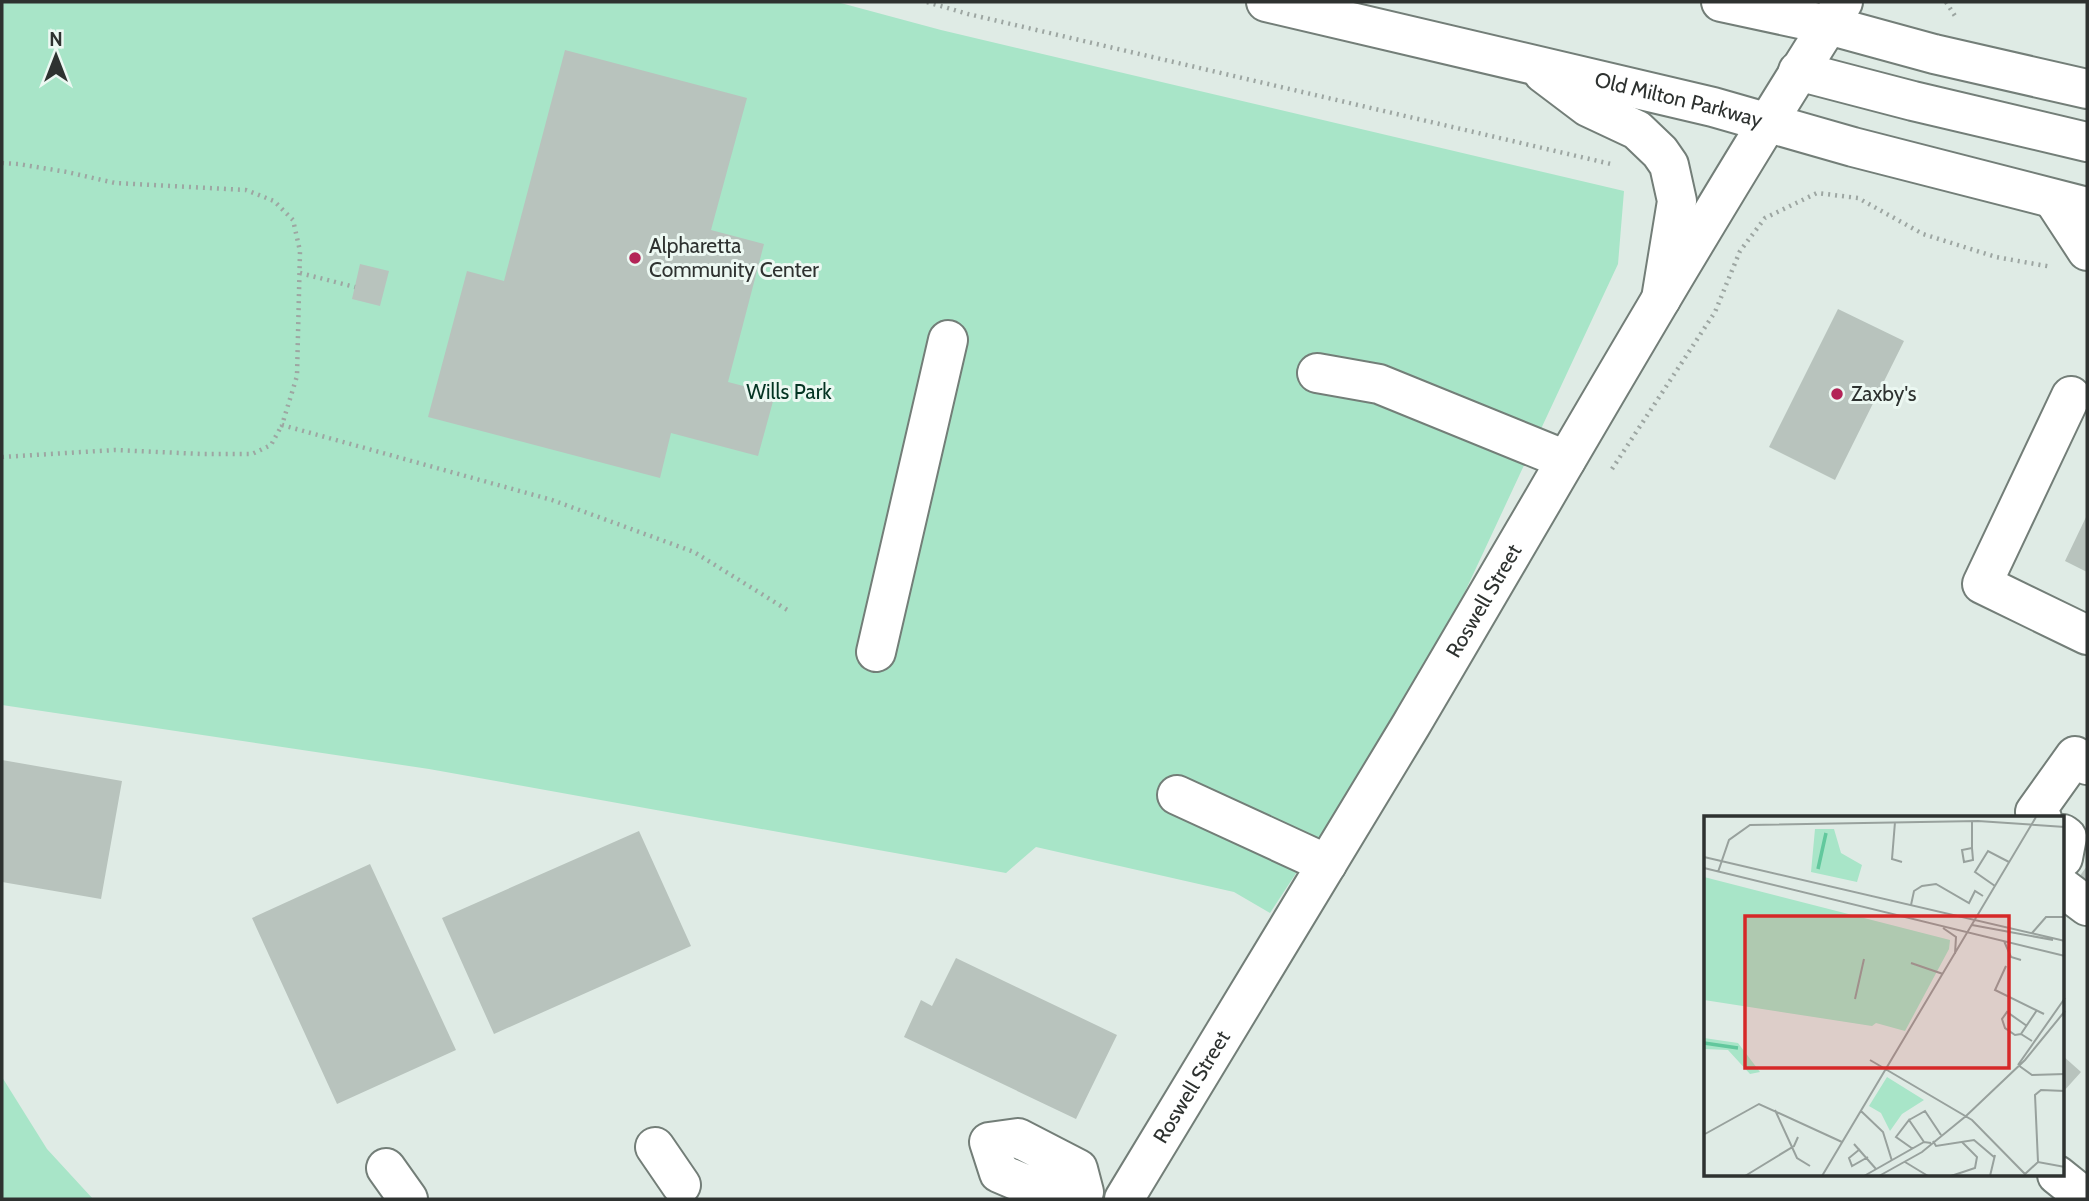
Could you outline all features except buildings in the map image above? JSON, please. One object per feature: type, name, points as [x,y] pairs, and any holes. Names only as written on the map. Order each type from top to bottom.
[{"type":"main road","name":"Old Milton Parkway","points":[[1266,2],[1702,104],[2070,203]]},
{"type":"main road","points":[[1721,2],[1836,13],[1934,54],[2087,89]]},
{"type":"main road","name":"Roswell Street","points":[[1124,1199],[1327,864],[1661,299],[1798,71],[1836,13]]},
{"type":"main road","points":[[1533,66],[1588,107],[1637,130],[1660,152],[1669,165],[1677,201],[1661,299]]},
{"type":"main road","points":[[1798,71],[2087,142]]},
{"type":"main road","points":[[2070,203],[2071,259]]},
{"type":"main road","points":[[876,652],[948,340]]},
{"type":"main road","points":[[1317,373],[1379,384],[1566,460]]},
{"type":"main road","points":[[2071,396],[1982,584],[2087,635]]},
{"type":"main road","points":[[2064,821],[2081,760]]},
{"type":"main road","points":[[1177,795],[1327,864]]},
{"type":"main road","points":[[2064,889],[2087,906]]},
{"type":"main road","points":[[655,1147],[681,1185]]},
{"type":"main road","points":[[386,1168],[408,1199]]},
{"type":"main road","points":[[2058,1176],[2087,1199]]},
{"type":"path","points":[[927,2],[1612,164]]},
{"type":"path","points":[[1947,2],[1958,21]]},
{"type":"path","points":[[2,163],[55,170],[114,183],[246,190],[274,201],[293,220],[300,250],[297,376],[282,425],[271,445],[253,454],[115,450],[2,457]]},
{"type":"path","points":[[1612,469],[1715,312],[1740,251],[1765,218],[1817,193],[1858,198],[1923,234],[1996,257],[2071,259]]},
{"type":"path","points":[[300,273],[355,287]]},
{"type":"path","points":[[282,425],[552,500],[694,552],[789,611]]},
{"type":"green space","name":"Wills Park","points":[[2,2],[837,2],[941,30],[1624,191],[1618,264],[1463,596],[1346,797],[1270,913],[1234,892],[1036,847],[1006,873],[429,769],[2,705]]},
{"type":"green space","points":[[2,1077],[47,1149],[93,1199],[2,1199]]},
{"type":"place","name":"Alpharetta Community Center","points":[[635,258]]},
{"type":"place","name":"Zaxby's","points":[[1837,394]]}]
